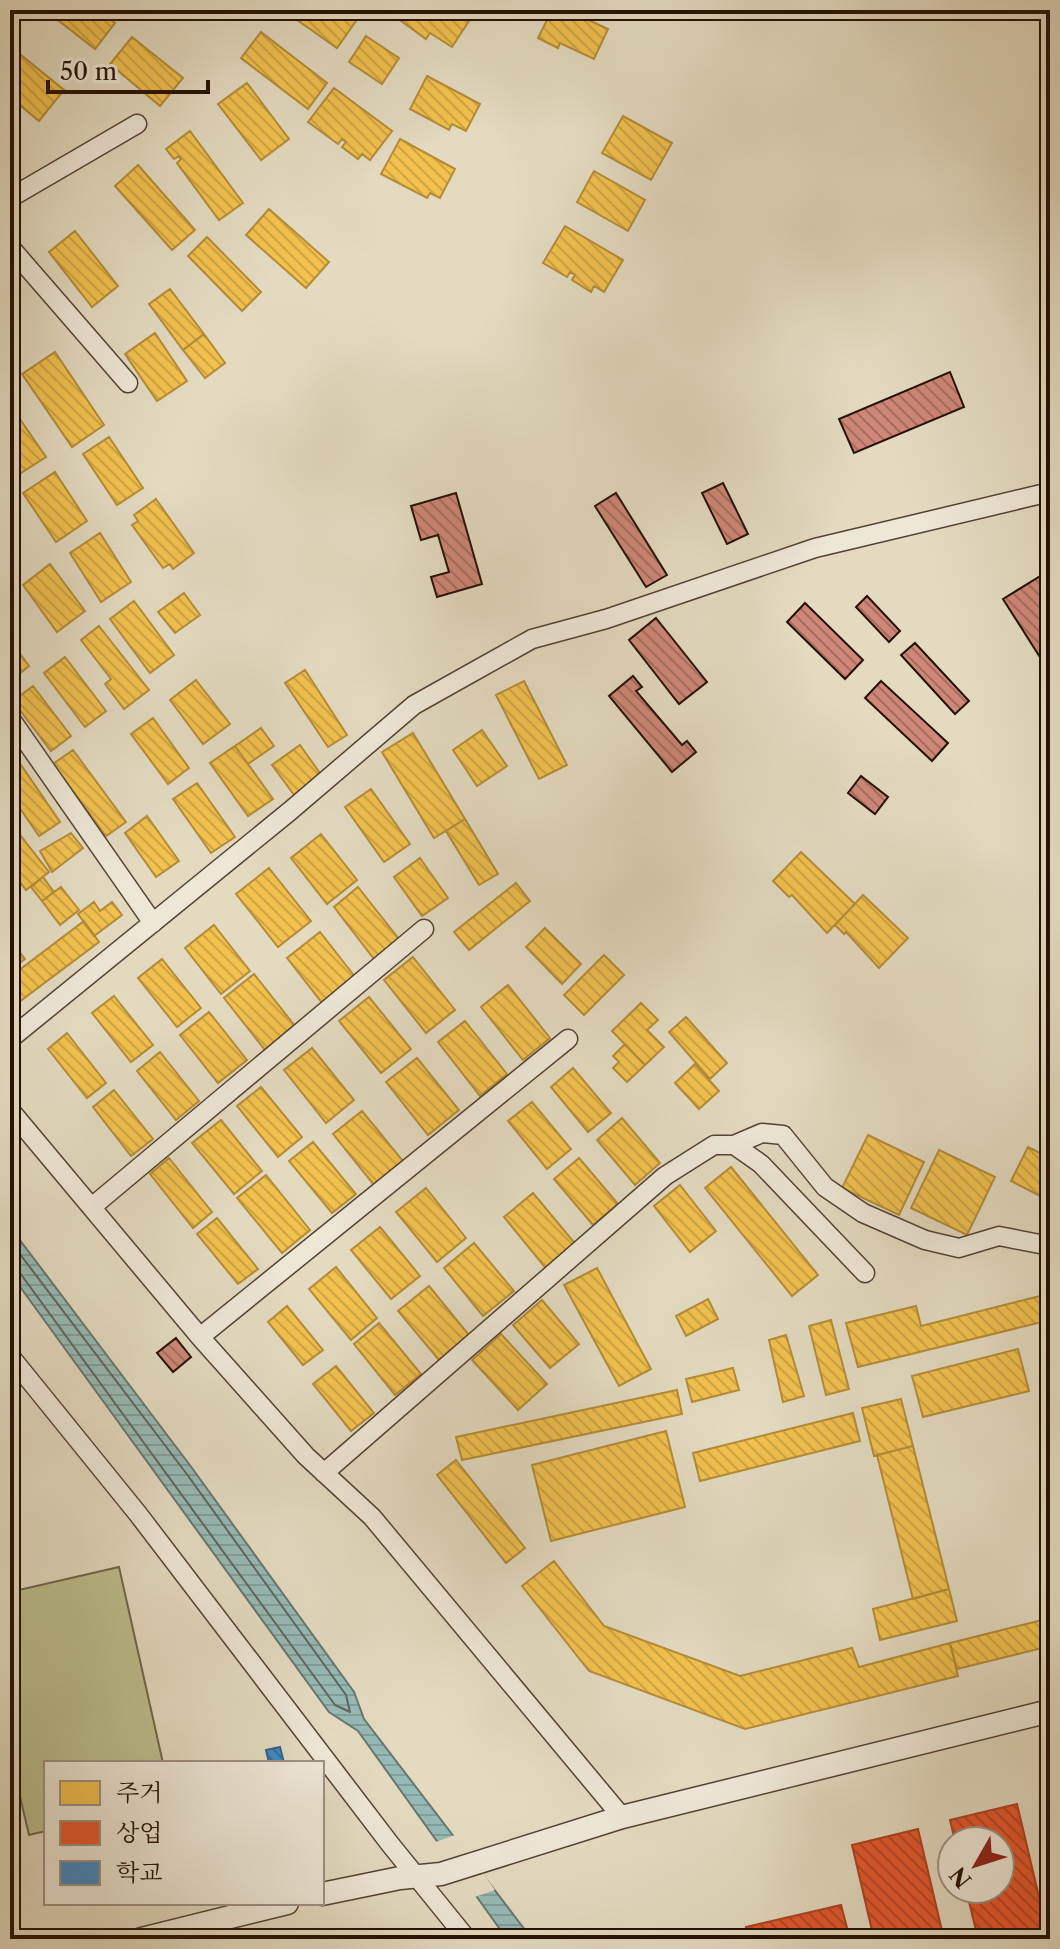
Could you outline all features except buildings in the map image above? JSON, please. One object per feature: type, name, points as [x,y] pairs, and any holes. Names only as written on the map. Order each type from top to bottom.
[{"type":"street","points":[[10,198],[137,124]]},
{"type":"street","points":[[10,247],[128,383]]},
{"type":"street","points":[[10,1039],[414,705],[532,639],[606,619],[815,548],[1050,492]]},
{"type":"street","points":[[10,718],[153,923]]},
{"type":"street","points":[[93,1206],[424,929]]},
{"type":"street","points":[[200,1337],[568,1039]]},
{"type":"street","points":[[10,1110],[200,1337],[324,1473],[372,1517],[622,1817]]},
{"type":"street","points":[[324,1473],[665,1176],[714,1145],[734,1145],[762,1133],[783,1135],[825,1187],[863,1213],[925,1240],[959,1248],[999,1236],[1050,1246]]},
{"type":"street","points":[[734,1145],[761,1164],[865,1273]]},
{"type":"street","points":[[10,1356],[138,1514],[467,1939]]},
{"type":"street","points":[[324,1894],[441,1874],[622,1817],[1050,1711]]},
{"type":"street","points":[[142,1939],[279,1905]]},
{"type":"green space","points":[[119,1567],[163,1761],[44,1761],[44,1831],[29,1835],[10,1754],[10,1592]]},
{"type":"water","points":[[10,1227],[192,1468],[354,1692],[364,1719],[532,1939],[507,1939],[358,1731],[329,1712],[10,1273]]},
{"type":"pier","points":[[455,1835],[495,1890],[472,1898],[433,1843]]}]
